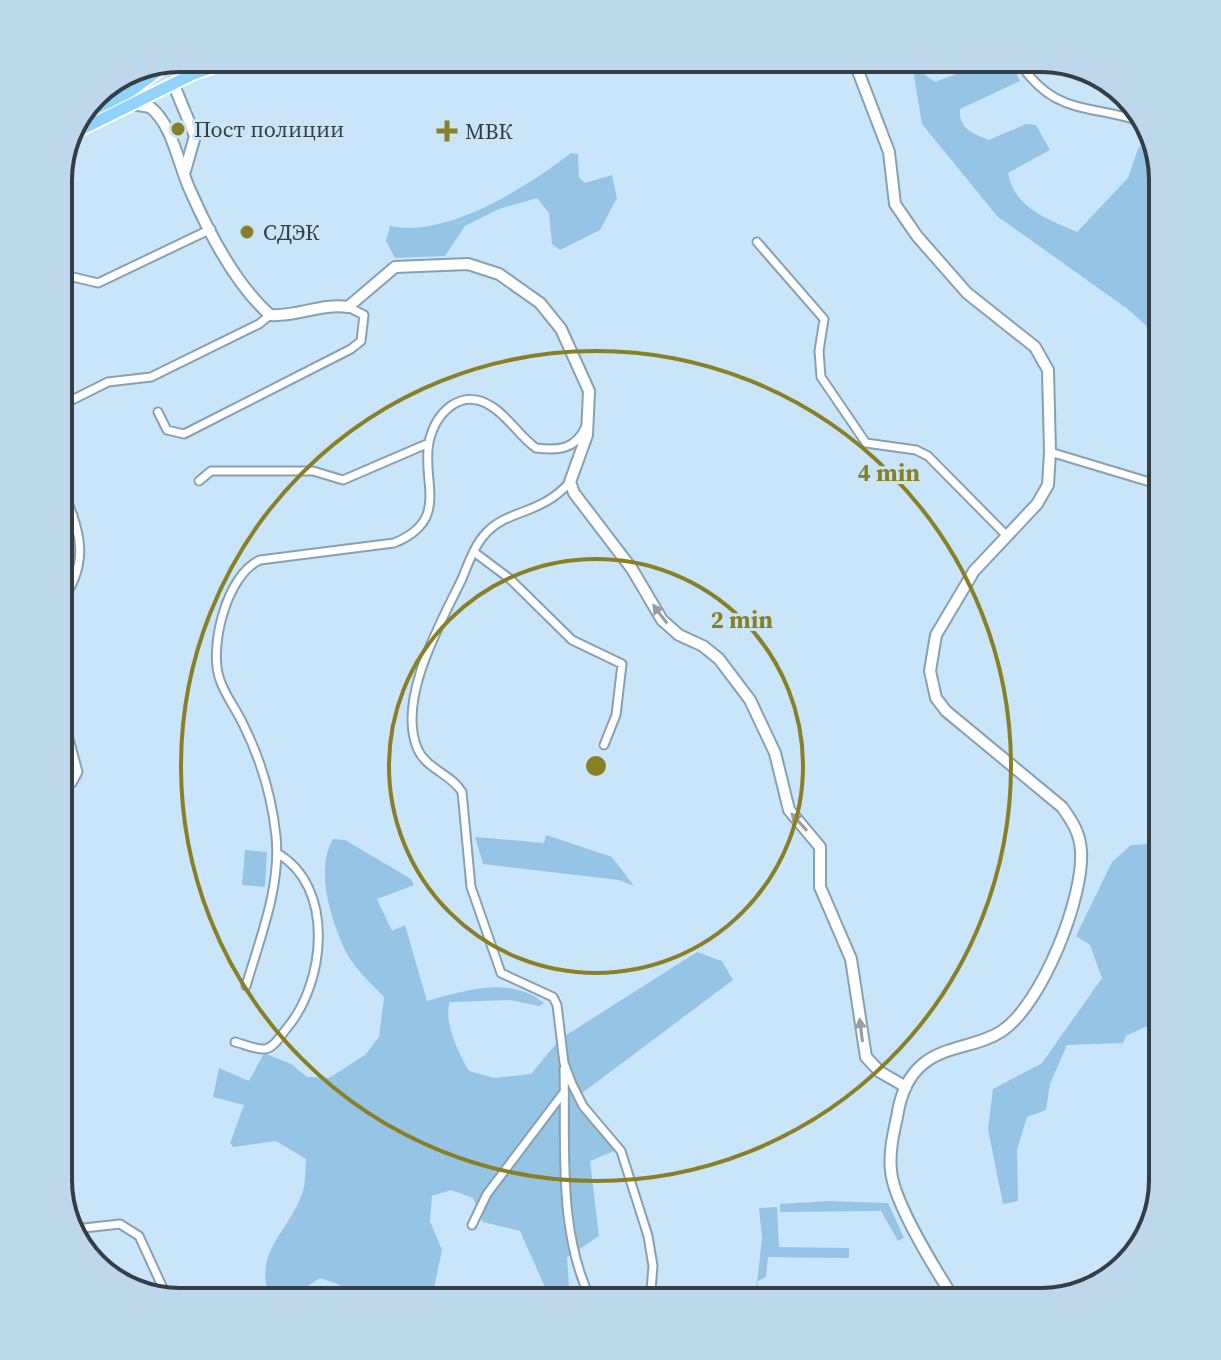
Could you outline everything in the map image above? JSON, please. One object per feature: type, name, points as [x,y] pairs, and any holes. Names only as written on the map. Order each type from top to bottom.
[{"type":"main road","points":[[86,127],[173,83],[203,72]]},
{"type":"main road","points":[[103,105],[131,91],[150,76]]},
{"type":"street","points":[[858,72],[889,152],[895,204],[917,236],[967,293],[1035,347],[1045,361],[1050,383],[1048,485],[1043,496],[974,571],[936,635],[930,656],[936,698],[946,711],[1062,807],[1079,837],[1080,867],[1068,916],[1044,976],[1017,1018],[992,1037],[936,1056],[913,1074],[906,1087],[892,1141],[893,1185],[948,1288]]},
{"type":"street","points":[[1028,72],[1049,95],[1068,106],[1131,119]]},
{"type":"street","points":[[173,83],[194,130],[195,139],[184,176]]},
{"type":"street","points":[[132,104],[145,105],[155,111],[211,229],[244,282],[270,315]]},
{"type":"street","points":[[173,147],[182,150],[190,148]]},
{"type":"street","points":[[72,277],[98,283],[211,229]]},
{"type":"street","points":[[757,242],[824,319],[819,351],[821,377],[866,443],[916,450],[928,456],[1006,535]]},
{"type":"street","points":[[348,307],[395,267],[468,264],[499,274],[542,305],[561,329],[589,391],[587,435],[570,482],[546,505],[487,531],[474,552],[421,672],[415,697],[415,742],[419,754],[455,781],[462,792],[468,875],[488,942],[506,978],[553,997],[560,1014],[565,1090],[565,1168],[572,1245],[577,1273],[585,1288]]},
{"type":"street","points":[[72,400],[108,382],[151,377],[259,324],[270,315],[283,316],[332,306],[348,307],[364,315],[361,341],[351,349],[184,434],[167,430],[158,412]]},
{"type":"street","points":[[246,986],[271,898],[277,853],[263,778],[244,725],[219,680],[218,646],[224,608],[244,569],[260,560],[394,543],[411,536],[425,519],[430,497],[429,443],[451,403],[464,398],[491,406],[524,440],[546,450],[575,444],[590,416]]},
{"type":"street","points":[[199,481],[211,471],[313,471],[343,480],[429,443]]},
{"type":"street","points":[[1050,452],[1149,482]]},
{"type":"street","points":[[570,482],[574,493],[632,569],[662,620],[679,635],[703,646],[719,659],[750,700],[775,753],[789,810],[820,847],[820,887],[851,959],[866,1057],[880,1072],[906,1087]]},
{"type":"street","points":[[72,587],[79,577],[81,555],[73,515]]},
{"type":"street","points":[[474,552],[510,579],[572,640],[622,664],[616,715],[604,745]]},
{"type":"street","points":[[72,750],[78,772],[72,783]]},
{"type":"street","points":[[235,1042],[263,1050],[271,1047],[296,1018],[314,983],[319,957],[316,915],[294,866],[277,853]]},
{"type":"street","points":[[564,1063],[583,1106],[621,1151],[651,1253],[650,1288]]},
{"type":"street","points":[[472,1225],[487,1194],[565,1090]]},
{"type":"street","points":[[83,1228],[120,1224],[139,1236],[162,1286]]},
{"type":"shaded area","points":[[913,72],[923,72],[935,82],[962,72],[1016,72],[1020,81],[960,109],[960,116],[968,130],[989,140],[1026,124],[1036,125],[1050,150],[1008,173],[1011,185],[1034,211],[1077,232],[1128,178],[1139,146],[1144,150],[1149,180],[1149,328],[1129,310],[997,216],[922,124]]},
{"type":"shaded area","points":[[571,153],[578,154],[579,177],[585,183],[612,175],[617,198],[600,230],[560,250],[552,244],[549,213],[537,198],[499,209],[465,226],[445,256],[395,258],[386,241],[390,226],[412,228],[461,217],[509,194]]},
{"type":"shaded area","points":[[546,835],[612,857],[634,886],[619,880],[483,864],[475,837],[544,843]]},
{"type":"shaded area","points":[[333,839],[345,840],[411,879],[414,885],[377,899],[392,931],[405,925],[427,1001],[472,990],[502,987],[531,994],[544,1003],[539,1006],[510,1000],[450,1002],[450,1028],[469,1071],[494,1078],[531,1074],[560,1039],[697,952],[722,961],[733,980],[578,1096],[621,1148],[590,1161],[599,1236],[567,1257],[569,1288],[543,1288],[520,1231],[483,1222],[473,1198],[451,1190],[432,1196],[430,1221],[442,1250],[434,1288],[342,1288],[320,1278],[308,1288],[267,1288],[269,1255],[303,1191],[306,1159],[276,1141],[233,1147],[230,1143],[244,1105],[213,1097],[219,1068],[249,1081],[264,1053],[291,1064],[307,1077],[329,1078],[365,1055],[379,1037],[384,997],[347,954],[336,928],[325,881],[328,852]]},
{"type":"shaded area","points":[[1149,844],[1149,1027],[1126,1036],[1123,1043],[1067,1045],[1050,1084],[1046,1110],[1027,1117],[1017,1150],[1018,1201],[1003,1204],[988,1129],[993,1089],[1042,1063],[1102,978],[1090,945],[1076,936],[1112,862],[1131,845]]},
{"type":"shaded area","points":[[245,850],[267,852],[265,887],[242,885]]},
{"type":"shaded area","points":[[828,1201],[888,1203],[904,1238],[898,1241],[881,1211],[780,1212],[780,1204]]},
{"type":"shaded area","points":[[777,1207],[779,1247],[849,1248],[849,1258],[768,1257],[766,1277],[758,1281],[758,1288],[753,1288],[757,1284],[762,1238],[759,1208]]},
{"type":"place","name":"Пост полиции","points":[[178,129]]},
{"type":"place","name":"МВК","points":[[447,131]]},
{"type":"place","name":"СДЭК","points":[[247,232]]}]
